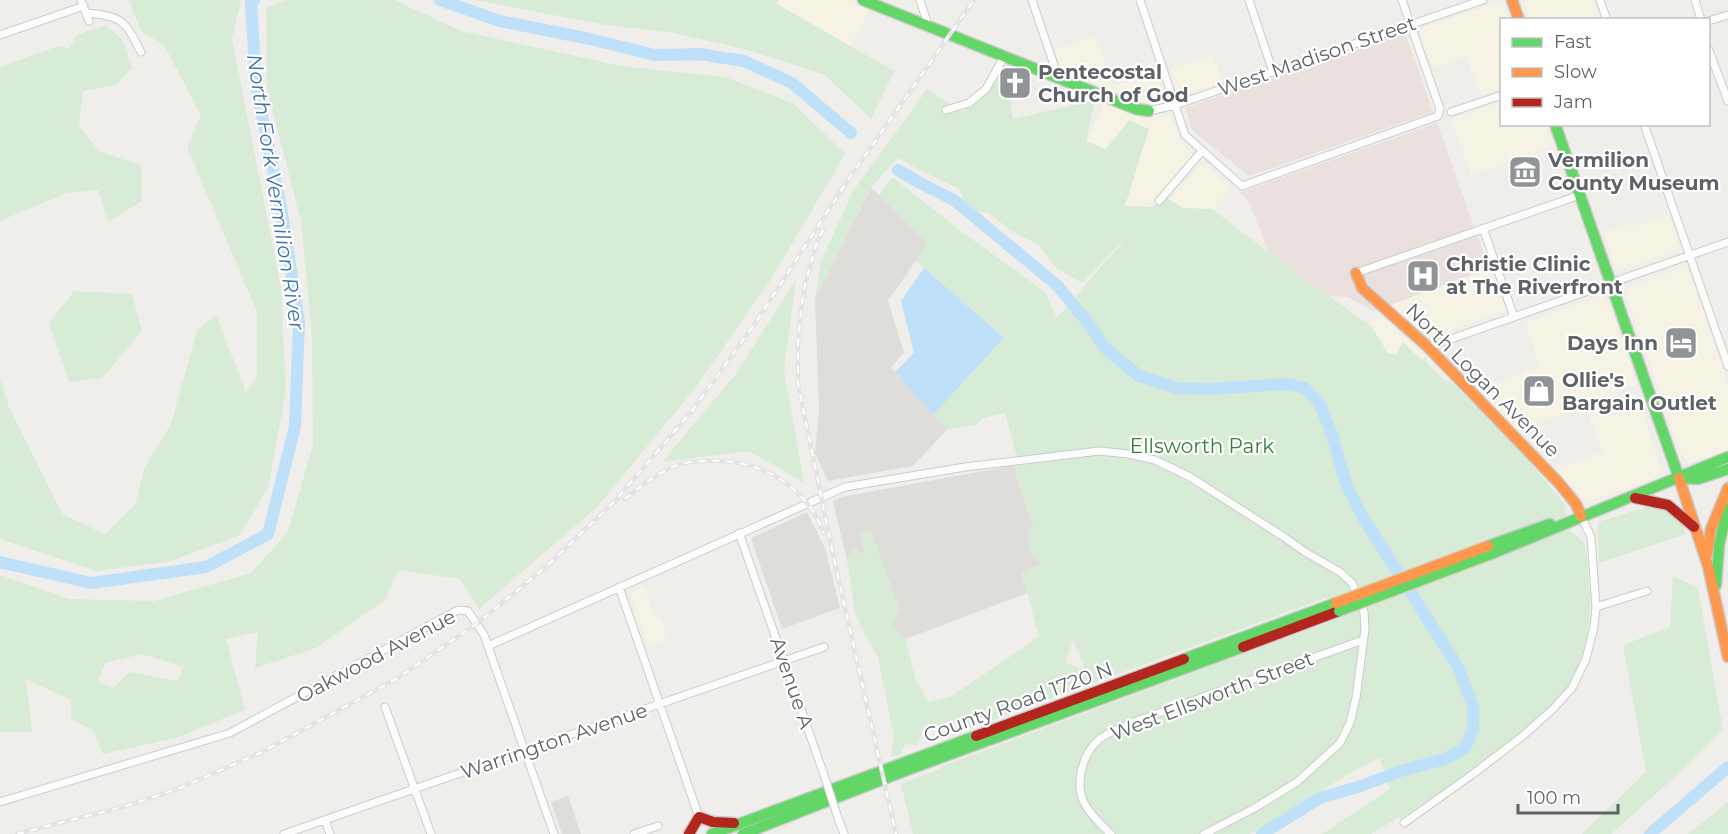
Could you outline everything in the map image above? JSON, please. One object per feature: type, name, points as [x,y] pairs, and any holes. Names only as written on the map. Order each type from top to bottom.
[{"type":"main road","points":[[863,0],[1136,109],[1149,111]]},
{"type":"main road","points":[[1512,0],[1518,18]]},
{"type":"main road","points":[[1556,126],[1697,530],[1712,565]]},
{"type":"main road","name":"North Logan Avenue","points":[[1356,273],[1362,288],[1428,347],[1558,482],[1576,504],[1581,516]]},
{"type":"main road","name":"County Road 1720 N","points":[[712,834],[743,828],[907,770],[1632,498],[1728,457]]},
{"type":"main road","points":[[1679,478],[1698,478],[1728,469]]},
{"type":"main road","points":[[1728,488],[1717,512],[1707,544],[1728,657]]},
{"type":"main road","points":[[1632,498],[1669,504],[1676,508],[1697,530]]},
{"type":"main road","points":[[1712,565],[1728,505]]},
{"type":"main road","points":[[689,834],[699,817],[743,828]]},
{"type":"street","points":[[920,0],[928,25]]},
{"type":"street","points":[[1032,0],[1058,77]]},
{"type":"street","points":[[1140,0],[1185,135],[1242,186],[1438,116],[1440,109],[1402,0]]},
{"type":"street","points":[[1250,0],[1273,72]]},
{"type":"street","name":"West Madison Street","points":[[1149,111],[1175,105],[1483,0]]},
{"type":"street","points":[[1600,0],[1605,18]]},
{"type":"street","points":[[1695,0],[1700,18]]},
{"type":"street","points":[[84,6],[89,21]]},
{"type":"street","points":[[0,35],[84,6],[123,21],[141,52]]},
{"type":"street","points":[[1710,20],[1728,15]]},
{"type":"street","points":[[1710,53],[1728,101]]},
{"type":"street","points":[[946,110],[969,103],[986,89],[1004,57]]},
{"type":"street","points":[[1451,112],[1500,96]]},
{"type":"street","points":[[1645,126],[1728,366]]},
{"type":"street","points":[[1159,201],[1202,151]]},
{"type":"street","points":[[1356,273],[1580,195]]},
{"type":"street","points":[[1483,228],[1514,317]]},
{"type":"street","points":[[1428,347],[1728,242]]},
{"type":"street","points":[[488,646],[845,487],[966,467],[1099,451],[1155,460],[1190,477],[1305,552],[1340,572],[1352,583],[1364,612],[1356,698],[1350,723],[1340,744],[1297,782],[1253,809],[1204,834]]},
{"type":"street","points":[[1404,823],[1524,735],[1572,688],[1586,659],[1594,627],[1596,607],[1591,537],[1581,516]]},
{"type":"street","name":"Avenue A","points":[[739,533],[844,834]]},
{"type":"street","points":[[619,587],[699,817]]},
{"type":"street","points":[[1596,607],[1647,591]]},
{"type":"street","name":"Oakwood Avenue","points":[[0,802],[230,733],[458,610],[468,611],[478,623],[488,646],[554,834]]},
{"type":"street","name":"West Ellsworth Street","points":[[1111,834],[1086,806],[1078,779],[1086,754],[1102,738],[1131,723],[1363,640]]},
{"type":"street","name":"Warrington Avenue","points":[[284,834],[824,647]]},
{"type":"street","points":[[385,707],[431,834]]},
{"type":"street","points":[[325,820],[330,834]]},
{"type":"street","points":[[634,834],[658,826]]},
{"type":"shaded area","points":[[779,0],[848,0],[870,9],[850,46],[776,3]]},
{"type":"shaded area","points":[[1528,0],[1593,0],[1600,18],[1529,18],[1525,5]]},
{"type":"shaded area","points":[[1502,3],[1509,18],[1500,18],[1500,88],[1481,95],[1466,57],[1433,68],[1419,29]]},
{"type":"shaded area","points":[[1405,33],[1433,112],[1249,176],[1193,131],[1185,108]]},
{"type":"shaded area","points":[[1096,36],[1113,86],[1156,73],[1166,101],[1151,106],[1062,71],[1055,50]]},
{"type":"shaded area","points":[[1213,55],[1222,82],[1180,96],[1170,69]]},
{"type":"shaded area","points":[[1500,102],[1500,126],[1546,126],[1553,146],[1471,175],[1451,119]]},
{"type":"shaded area","points":[[1105,103],[1143,118],[1169,116],[1180,142],[1193,155],[1148,207],[1125,206],[1112,154],[1086,144]]},
{"type":"shaded area","points":[[1437,123],[1489,268],[1374,311],[1348,297],[1312,295],[1273,265],[1249,201],[1239,193]]},
{"type":"shaded area","points":[[1203,163],[1232,187],[1212,209],[1177,208],[1168,201]]},
{"type":"shaded area","points":[[871,187],[928,243],[888,301],[904,352],[891,368],[947,430],[913,466],[828,481],[815,453],[819,410],[815,300]]},
{"type":"shaded area","points":[[1669,215],[1681,249],[1619,270],[1615,265],[1604,233]]},
{"type":"shaded area","points":[[1687,266],[1728,384],[1728,451],[1693,462],[1688,462],[1681,453],[1626,296],[1629,287]]},
{"type":"shaded area","points":[[1489,268],[1505,311],[1430,338],[1392,304]]},
{"type":"shaded area","points":[[1601,296],[1608,301],[1637,384],[1599,398],[1605,418],[1642,405],[1661,471],[1656,478],[1587,502],[1555,470],[1603,452],[1585,406],[1516,430],[1476,390],[1540,367],[1525,323]]},
{"type":"shaded area","points":[[1381,316],[1426,357],[1406,372],[1361,330]]},
{"type":"shaded area","points":[[1016,465],[1015,472],[1034,528],[1042,565],[1022,574],[1027,593],[906,639],[891,627],[871,531],[860,534],[866,557],[855,549],[847,560],[833,501],[841,497]]},
{"type":"shaded area","points":[[807,512],[825,548],[840,608],[782,629],[751,538]]},
{"type":"shaded area","points":[[644,586],[655,619],[661,618],[668,639],[648,646],[630,593]]},
{"type":"shaded area","points":[[568,796],[581,834],[562,834],[551,802]]},
{"type":"green space","points":[[129,0],[241,0],[232,39],[281,288],[286,391],[268,488],[239,536],[167,562],[96,571],[0,539],[0,379],[9,407],[62,514],[105,534],[136,503],[144,469],[171,424],[197,331],[216,315],[246,392],[257,376],[257,312],[187,147],[201,115],[164,45],[141,31]]},
{"type":"green space","points":[[287,0],[394,0],[461,31],[621,66],[725,77],[794,104],[845,154],[773,276],[696,387],[597,507],[479,609],[460,579],[398,570],[385,600],[316,648],[255,668],[258,632],[226,639],[245,710],[176,738],[103,754],[93,730],[71,719],[71,700],[26,679],[32,732],[0,732],[0,575],[70,599],[154,601],[251,573],[288,532],[313,444],[312,338],[301,221],[267,89],[266,8]],"holes":[[[142,654],[183,667],[178,681],[129,672],[114,688],[98,682],[105,663]]]},
{"type":"green space","points":[[474,0],[779,0],[777,4],[894,71],[871,119],[825,75],[748,50],[669,32],[605,25]]},
{"type":"green space","points":[[106,25],[123,40],[132,68],[116,85],[83,91],[79,126],[100,152],[141,165],[142,201],[108,222],[98,190],[66,193],[0,221],[0,67],[58,46],[69,49],[77,35]]},
{"type":"green space","name":"Ellsworth Park","points":[[1006,69],[1013,119],[1095,100],[1086,141],[1106,149],[1129,120],[1149,129],[1125,206],[1153,207],[1164,196],[1183,208],[1212,209],[1371,326],[1388,353],[1396,355],[1403,342],[1422,360],[1426,357],[1426,362],[1444,380],[1452,383],[1526,458],[1564,503],[1571,532],[1583,541],[1588,566],[1589,625],[1582,654],[1562,694],[1544,714],[1469,772],[1400,819],[1399,817],[1371,834],[1322,834],[1390,789],[1380,758],[1249,834],[913,834],[901,784],[940,769],[940,767],[1330,622],[1341,615],[1334,598],[1325,598],[968,729],[954,720],[922,732],[918,745],[905,744],[901,754],[891,757],[894,737],[878,657],[855,613],[847,560],[855,549],[866,556],[859,534],[870,530],[900,608],[891,627],[906,639],[915,678],[928,702],[952,696],[1039,637],[1022,573],[1042,564],[1029,551],[1028,530],[1034,528],[1015,472],[1018,461],[1005,413],[983,418],[976,425],[947,430],[933,415],[1004,338],[916,261],[927,243],[879,195],[892,177],[1045,292],[1057,318],[1132,231],[1082,283],[1055,267],[1038,244],[1011,231],[988,212],[966,213],[960,189],[898,158],[870,188],[815,300],[821,262],[853,191],[927,89],[963,112]],"holes":[[[1073,639],[1084,666],[1079,668],[1066,663]]]},
{"type":"green space","points":[[796,280],[784,370],[804,483],[749,451],[662,462],[735,375]]},
{"type":"green space","points":[[74,291],[132,294],[142,331],[102,378],[69,382],[49,323]]},
{"type":"green space","points":[[1653,505],[1674,515],[1686,534],[1599,563],[1598,522]]},
{"type":"green space","points":[[1673,576],[1698,588],[1723,730],[1688,765],[1611,834],[1582,834],[1646,772],[1623,645],[1670,627]]},
{"type":"green space","points":[[1728,802],[1728,834],[1688,834]]},
{"type":"water","points":[[924,268],[1004,338],[933,415],[895,372],[914,353],[901,301]]},
{"type":"waterway","name":"North Fork Vermilion River","points":[[0,562],[91,583],[206,567],[268,534],[295,426],[299,322],[281,207],[256,86],[251,2],[254,0]]},
{"type":"waterway","name":"North Fork Vermilion River","points":[[440,0],[500,21],[655,55],[699,54],[744,61],[792,83],[851,133]]},
{"type":"waterway","name":"North Fork Vermilion River","points":[[898,170],[954,200],[1058,286],[1105,348],[1139,376],[1177,388],[1212,389],[1286,384],[1305,388],[1320,404],[1347,486],[1364,519],[1458,667],[1473,706],[1473,729],[1465,748],[1445,759],[1320,798],[1262,834]]},
{"type":"waterway","points":[[1650,834],[1728,767]]},
{"type":"railway","points":[[17,834],[126,806],[180,788],[262,752],[396,679],[478,623],[549,564],[615,501],[692,411],[754,325],[850,177],[974,0]]},
{"type":"railway","points":[[823,230],[816,245],[805,285],[798,343],[798,384],[833,554],[896,834]]},
{"type":"railway","points":[[625,499],[655,477],[679,465],[707,461],[744,464],[761,470],[792,488],[816,516],[824,533]]},
{"type":"traffic: fast","points":[[863,0],[1136,109],[1149,111]]},
{"type":"traffic: fast","points":[[1556,126],[1679,478]]},
{"type":"traffic: fast","points":[[1491,554],[1728,457]]},
{"type":"traffic: fast","points":[[1680,478],[1698,479],[1728,469]]},
{"type":"traffic: fast","points":[[1716,585],[1719,545],[1728,505]]},
{"type":"traffic: fast","points":[[1488,546],[1550,524]]},
{"type":"traffic: fast","points":[[1339,611],[1491,554]]},
{"type":"traffic: fast","points":[[1184,659],[1336,603]]},
{"type":"traffic: fast","points":[[743,834],[907,770],[1243,647]]},
{"type":"traffic: fast","points":[[712,834],[976,736]]},
{"type":"traffic: slow","points":[[1512,0],[1518,18]]},
{"type":"traffic: slow","points":[[1356,273],[1362,288],[1428,347],[1558,482],[1576,504],[1581,516]]},
{"type":"traffic: slow","points":[[1679,478],[1708,566],[1728,657]]},
{"type":"traffic: slow","points":[[1707,554],[1711,529],[1728,488]]},
{"type":"traffic: slow","points":[[1336,603],[1488,546]]},
{"type":"traffic: jam","points":[[1635,498],[1668,505],[1694,527]]},
{"type":"traffic: jam","points":[[1243,647],[1339,611]]},
{"type":"traffic: jam","points":[[976,736],[1184,659]]},
{"type":"traffic: jam","points":[[689,834],[699,817],[713,822],[734,823]]},
{"type":"place","name":"Pentecostal Church of God","points":[[1015,83]]},
{"type":"place","name":"Vermilion County Museum","points":[[1525,172]]},
{"type":"place","name":"Christie Clinic at The Riverfront","points":[[1423,276]]},
{"type":"place","name":"Days Inn","points":[[1681,343]]},
{"type":"place","name":"Ollie's Bargain Outlet","points":[[1539,391]]}]
